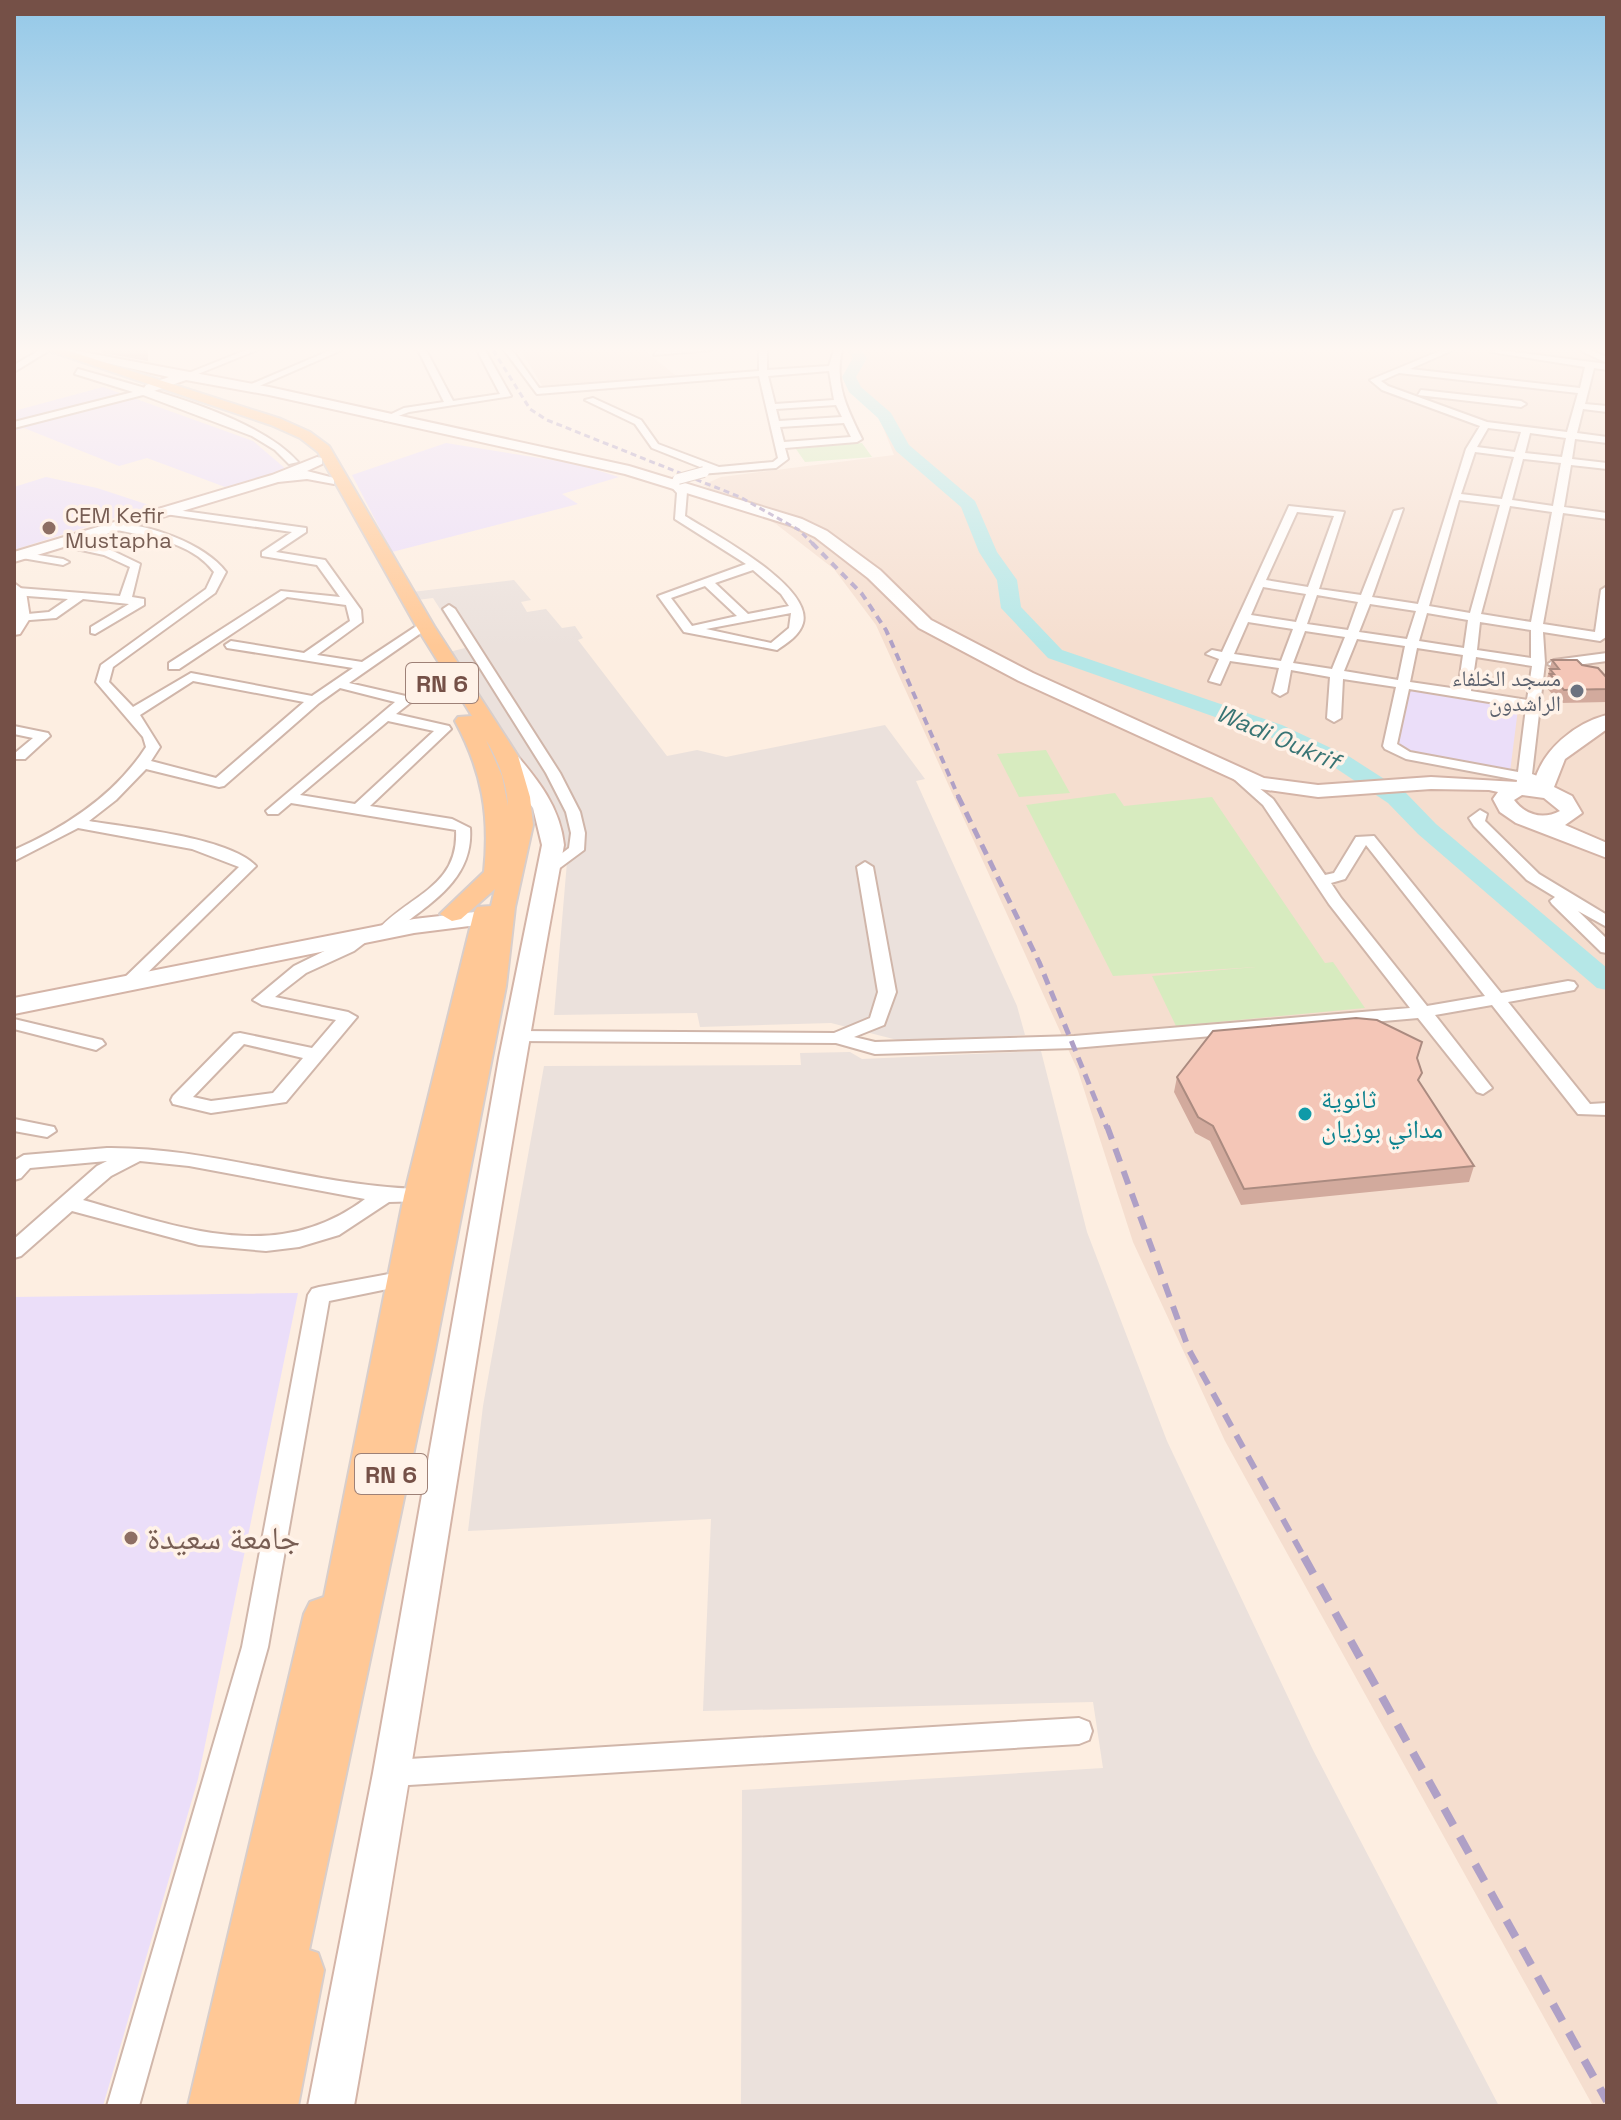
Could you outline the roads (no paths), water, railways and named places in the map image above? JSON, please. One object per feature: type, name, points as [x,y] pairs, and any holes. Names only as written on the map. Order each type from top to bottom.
[{"type":"main road","name":"RN 6","points":[[273,2106],[385,1557],[402,1362],[405,1279],[401,1196],[481,913],[510,834],[519,797],[507,756],[422,633],[317,470],[324,449]]},
{"type":"main road","name":"RN 6","points":[[422,633],[478,745],[510,834]]},
{"type":"main road","name":"RN 6","points":[[238,2106],[338,1629],[493,986],[481,913]]},
{"type":"main road","name":"RN 6","points":[[213,2106],[315,1651],[402,1362]]},
{"type":"main road","name":"RN 6","points":[[246,2106],[257,2081],[402,1362]]},
{"type":"street","points":[[281,449],[317,470]]},
{"type":"street","points":[[529,449],[675,480],[756,512],[796,522],[821,534],[874,574],[925,624],[1026,677],[1260,784],[1295,790],[1357,790],[1464,783],[1522,789]]},
{"type":"street","points":[[663,449],[719,471]]},
{"type":"street","points":[[675,480],[704,472],[776,465],[783,459],[781,449]]},
{"type":"street","points":[[1602,845],[1565,800],[1406,755],[1392,749],[1390,744],[1422,607],[1471,449],[1607,466]]},
{"type":"street","points":[[1464,694],[1475,616],[1509,503],[1522,449]]},
{"type":"street","points":[[1522,789],[1538,664],[1537,625],[1569,449]]},
{"type":"street","points":[[17,556],[277,478],[317,470]]},
{"type":"street","points":[[675,480],[682,492],[679,517],[753,566],[785,589],[797,608],[794,630],[773,647],[688,629],[664,596],[753,566]]},
{"type":"street","points":[[1455,496],[1607,516]]},
{"type":"street","points":[[1215,681],[1219,656],[1246,618],[1293,508],[1328,510],[1340,514],[1286,666],[1280,692]]},
{"type":"street","points":[[162,511],[302,530],[266,554],[321,562],[351,606],[356,622],[306,657]]},
{"type":"street","points":[[1334,718],[1337,674],[1399,511]]},
{"type":"street","points":[[14,856],[77,823],[144,764],[153,747],[149,729],[117,702],[102,682],[107,665],[203,598],[211,591],[220,572],[214,562],[195,548],[113,526]]},
{"type":"street","points":[[62,543],[107,552],[136,566],[125,599]]},
{"type":"street","points":[[17,556],[63,562]]},
{"type":"street","points":[[706,581],[746,618]]},
{"type":"street","points":[[1261,583],[1600,637],[1607,590]]},
{"type":"street","points":[[80,596],[52,615],[18,624],[16,590],[125,599],[140,602],[95,630]]},
{"type":"street","points":[[174,666],[285,593],[351,606]]},
{"type":"street","points":[[351,606],[290,601],[231,645],[361,666]]},
{"type":"street","points":[[688,629],[797,608]]},
{"type":"street","points":[[449,609],[553,773],[573,812],[578,833],[573,853],[549,863]]},
{"type":"street","points":[[1246,618],[1538,664],[1607,657]]},
{"type":"street","points":[[144,764],[219,783],[314,700],[361,666],[422,633]]},
{"type":"street","points":[[1219,656],[1533,705]]},
{"type":"street","points":[[1568,662],[1595,672]]},
{"type":"street","points":[[132,714],[191,677],[314,700]]},
{"type":"street","points":[[273,811],[405,700],[338,684]]},
{"type":"street","points":[[483,718],[513,713]]},
{"type":"street","points":[[357,810],[444,729],[385,716]]},
{"type":"street","points":[[1602,845],[1508,810],[1522,789],[1558,752],[1577,736],[1607,721]]},
{"type":"street","points":[[14,730],[43,736],[20,756]]},
{"type":"street","points":[[331,2106],[393,1773],[516,1036],[553,836],[548,817],[507,756]]},
{"type":"street","points":[[1239,776],[1276,815],[1322,881],[1483,1088]]},
{"type":"street","points":[[1522,789],[1480,814],[1477,821],[1607,948]]},
{"type":"street","points":[[1276,815],[1281,796],[1295,790]]},
{"type":"street","points":[[288,798],[452,823],[463,828],[467,844],[455,870],[439,892],[350,949],[315,961],[281,981],[262,1000],[348,1017],[316,1055],[279,1098],[211,1107],[180,1100],[240,1038],[316,1055]]},
{"type":"street","points":[[1480,814],[1564,820],[1572,809]]},
{"type":"street","points":[[77,823],[216,850],[240,857],[248,866],[128,982]]},
{"type":"street","points":[[510,834],[549,863]]},
{"type":"street","points":[[1322,881],[1340,876],[1361,840],[1369,839],[1585,1110],[1607,1109]]},
{"type":"street","points":[[836,1038],[878,1021],[887,992],[865,867]]},
{"type":"street","points":[[1533,877],[1607,922]]},
{"type":"street","points":[[14,1006],[481,913]]},
{"type":"street","points":[[516,1036],[836,1038],[875,1048],[994,1047],[1423,1012],[1497,996],[1568,986]]},
{"type":"street","points":[[14,1024],[96,1044]]},
{"type":"street","points":[[14,1125],[47,1131]]},
{"type":"street","points":[[14,1173],[24,1162],[75,1155],[141,1153],[401,1196]]},
{"type":"street","points":[[14,1251],[104,1171],[141,1153]]},
{"type":"street","points":[[68,1203],[230,1245],[282,1241],[333,1230],[401,1196]]},
{"type":"street","points":[[123,2106],[255,1647],[319,1295],[405,1279]]},
{"type":"street","points":[[393,1773],[1079,1731]]},
{"type":"waterway","name":"Wadi Oukrif","points":[[903,449],[969,505],[988,552],[1007,580],[1011,608],[1055,654],[1274,730],[1342,762],[1397,798],[1427,829],[1607,982]]},
{"type":"railway","points":[[620,449],[740,497],[799,530],[812,543]]},
{"type":"railway","points":[[812,543],[862,594],[886,630],[959,798]]},
{"type":"railway","points":[[958,796],[1039,962],[1107,1128]]},
{"type":"railway","points":[[1107,1126],[1189,1350],[1305,1559]]},
{"type":"railway","points":[[1304,1557],[1607,2101]]},
{"type":"place","name":"CEM Kefir Mustapha","points":[[49,528]]},
{"type":"place","name":"مسجد الخلفاء الراشدون","points":[[1577,691]]},
{"type":"place","name":"ثانوية مداني بوزيان","points":[[1305,1114]]},
{"type":"place","name":"جامعة سعيدة","points":[[131,1538]]}]
